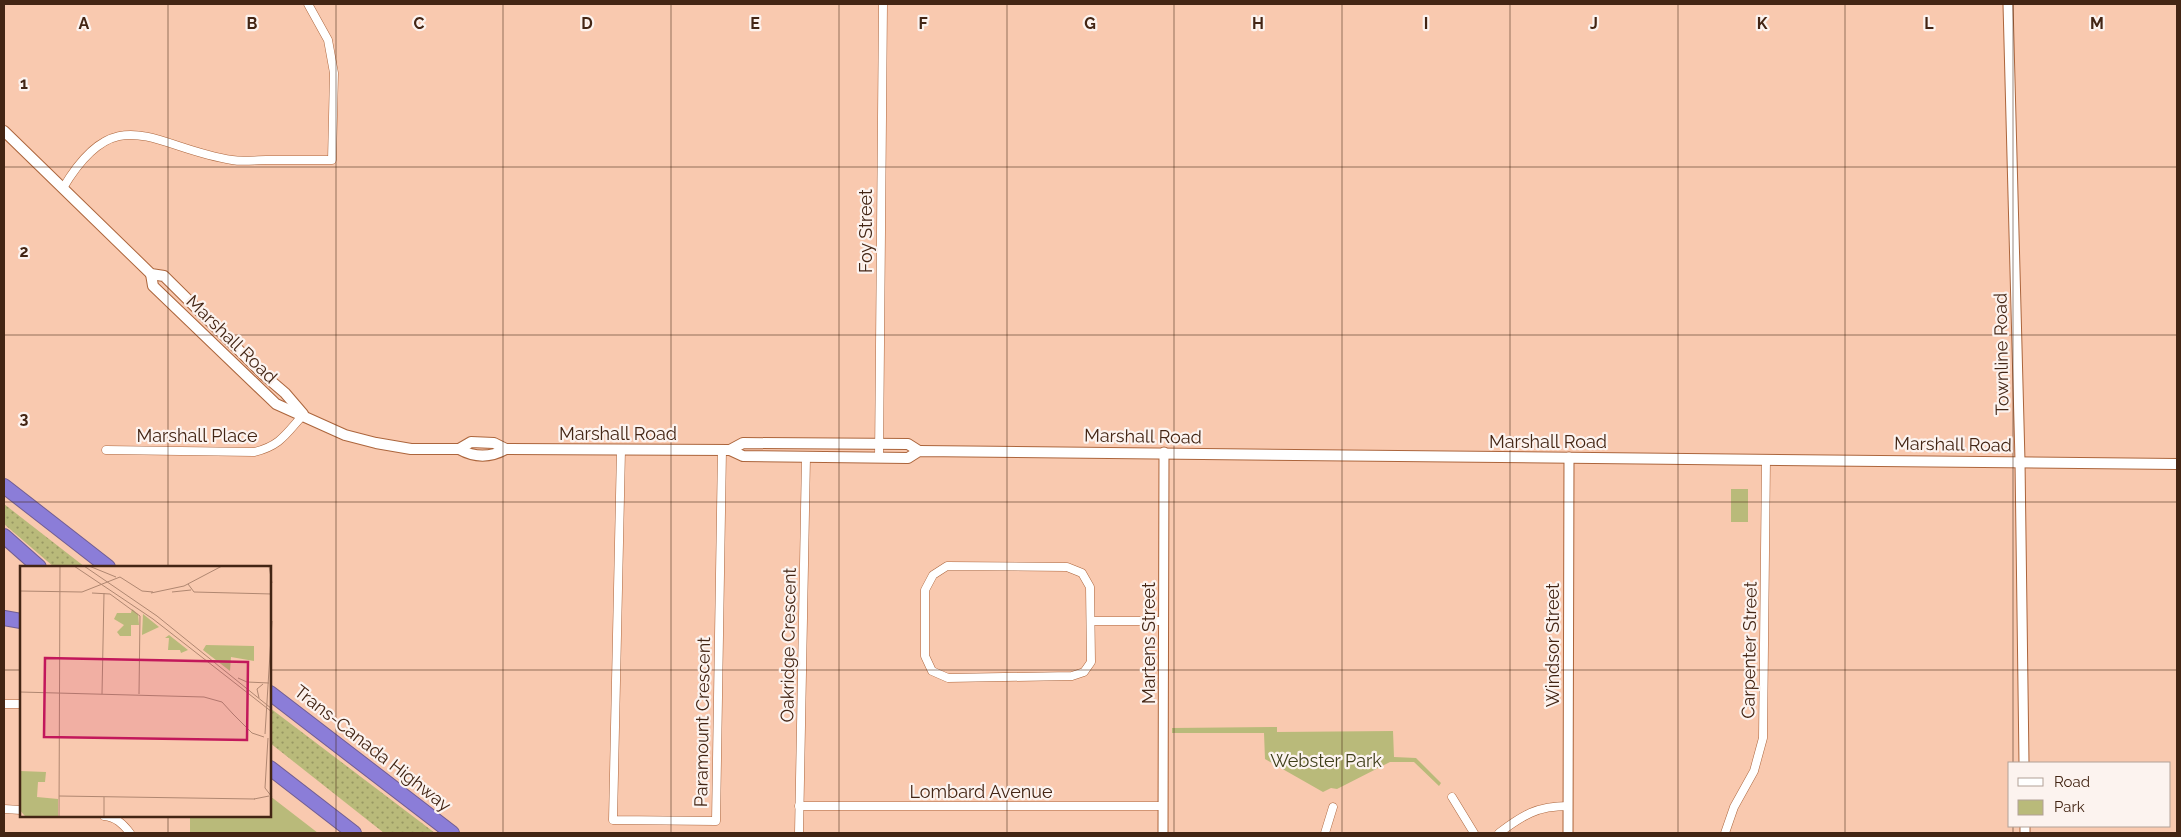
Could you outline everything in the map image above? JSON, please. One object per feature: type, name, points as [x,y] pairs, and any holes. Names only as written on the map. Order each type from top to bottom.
[{"type":"highway","points":[[4,486],[107,566]]},
{"type":"highway","points":[[4,536],[38,566]]},
{"type":"highway","points":[[4,618],[20,621]]},
{"type":"highway","name":"Trans-Canada Highway","points":[[271,694],[452,833]]},
{"type":"highway","points":[[273,771],[354,833]]},
{"type":"main road","name":"Marshall Road","points":[[4,131],[151,274],[164,276],[264,375],[285,393],[303,415]]},
{"type":"main road","name":"Marshall Road","points":[[151,274],[153,286],[276,404],[345,434],[376,443],[411,449],[459,449],[471,456],[494,456],[506,449],[726,450],[743,456],[908,458],[919,451]]},
{"type":"main road","points":[[202,334],[209,330],[231,353],[264,375]]},
{"type":"main road","name":"Marshall Road","points":[[726,450],[743,443],[908,444],[919,451],[1164,452],[1329,456],[1766,458],[2177,464]]},
{"type":"street","points":[[63,188],[75,168],[97,145],[114,137],[135,134],[154,137],[214,157],[235,160],[332,160],[334,73],[328,40],[308,4]]},
{"type":"street","name":"Foy Street","points":[[879,458],[883,4]]},
{"type":"street","name":"Townline Road","points":[[2008,4],[2020,461],[2024,762]]},
{"type":"street","name":"Marshall Place","points":[[106,450],[254,452],[269,449],[280,441],[303,415]]},
{"type":"street","name":"Paramount Crescent","points":[[621,450],[613,820],[716,822],[726,450]]},
{"type":"street","name":"Martens Street","points":[[1163,833],[1164,452]]},
{"type":"street","name":"Oakridge Crescent","points":[[799,833],[806,457]]},
{"type":"street","name":"Windsor Street","points":[[1568,833],[1569,457]]},
{"type":"street","name":"Carpenter Street","points":[[1725,833],[1734,807],[1754,771],[1763,738],[1766,458]]},
{"type":"street","points":[[947,566],[1067,567],[1082,573],[1090,588],[1091,621],[1090,662],[1084,672],[1072,676],[948,678],[932,671],[925,656],[925,590],[933,575],[947,566]]},
{"type":"street","points":[[1091,621],[1164,621]]},
{"type":"street","points":[[4,704],[20,704]]},
{"type":"street","points":[[1452,797],[1474,833]]},
{"type":"street","name":"Lombard Avenue","points":[[800,806],[1163,806]]},
{"type":"street","points":[[1499,833],[1520,817],[1532,812],[1543,808],[1568,806]]},
{"type":"street","points":[[1324,833],[1333,807]]},
{"type":"street","points":[[4,808],[20,810]]},
{"type":"street","points":[[111,817],[122,822],[130,833]]},
{"type":"green space","points":[[1731,489],[1748,489],[1748,522],[1731,522]]},
{"type":"green space","points":[[4,504],[84,566],[53,566],[4,524]]},
{"type":"green space","points":[[271,709],[435,833],[384,833],[271,744]]},
{"type":"green space","name":"Webster Park","points":[[1277,727],[1277,732],[1393,731],[1394,757],[1416,758],[1441,783],[1439,786],[1414,762],[1390,762],[1337,789],[1331,788],[1323,792],[1265,759],[1264,733],[1172,733],[1172,728]]},
{"type":"green space","points":[[271,797],[318,833],[190,833],[190,817],[271,817]]}]
